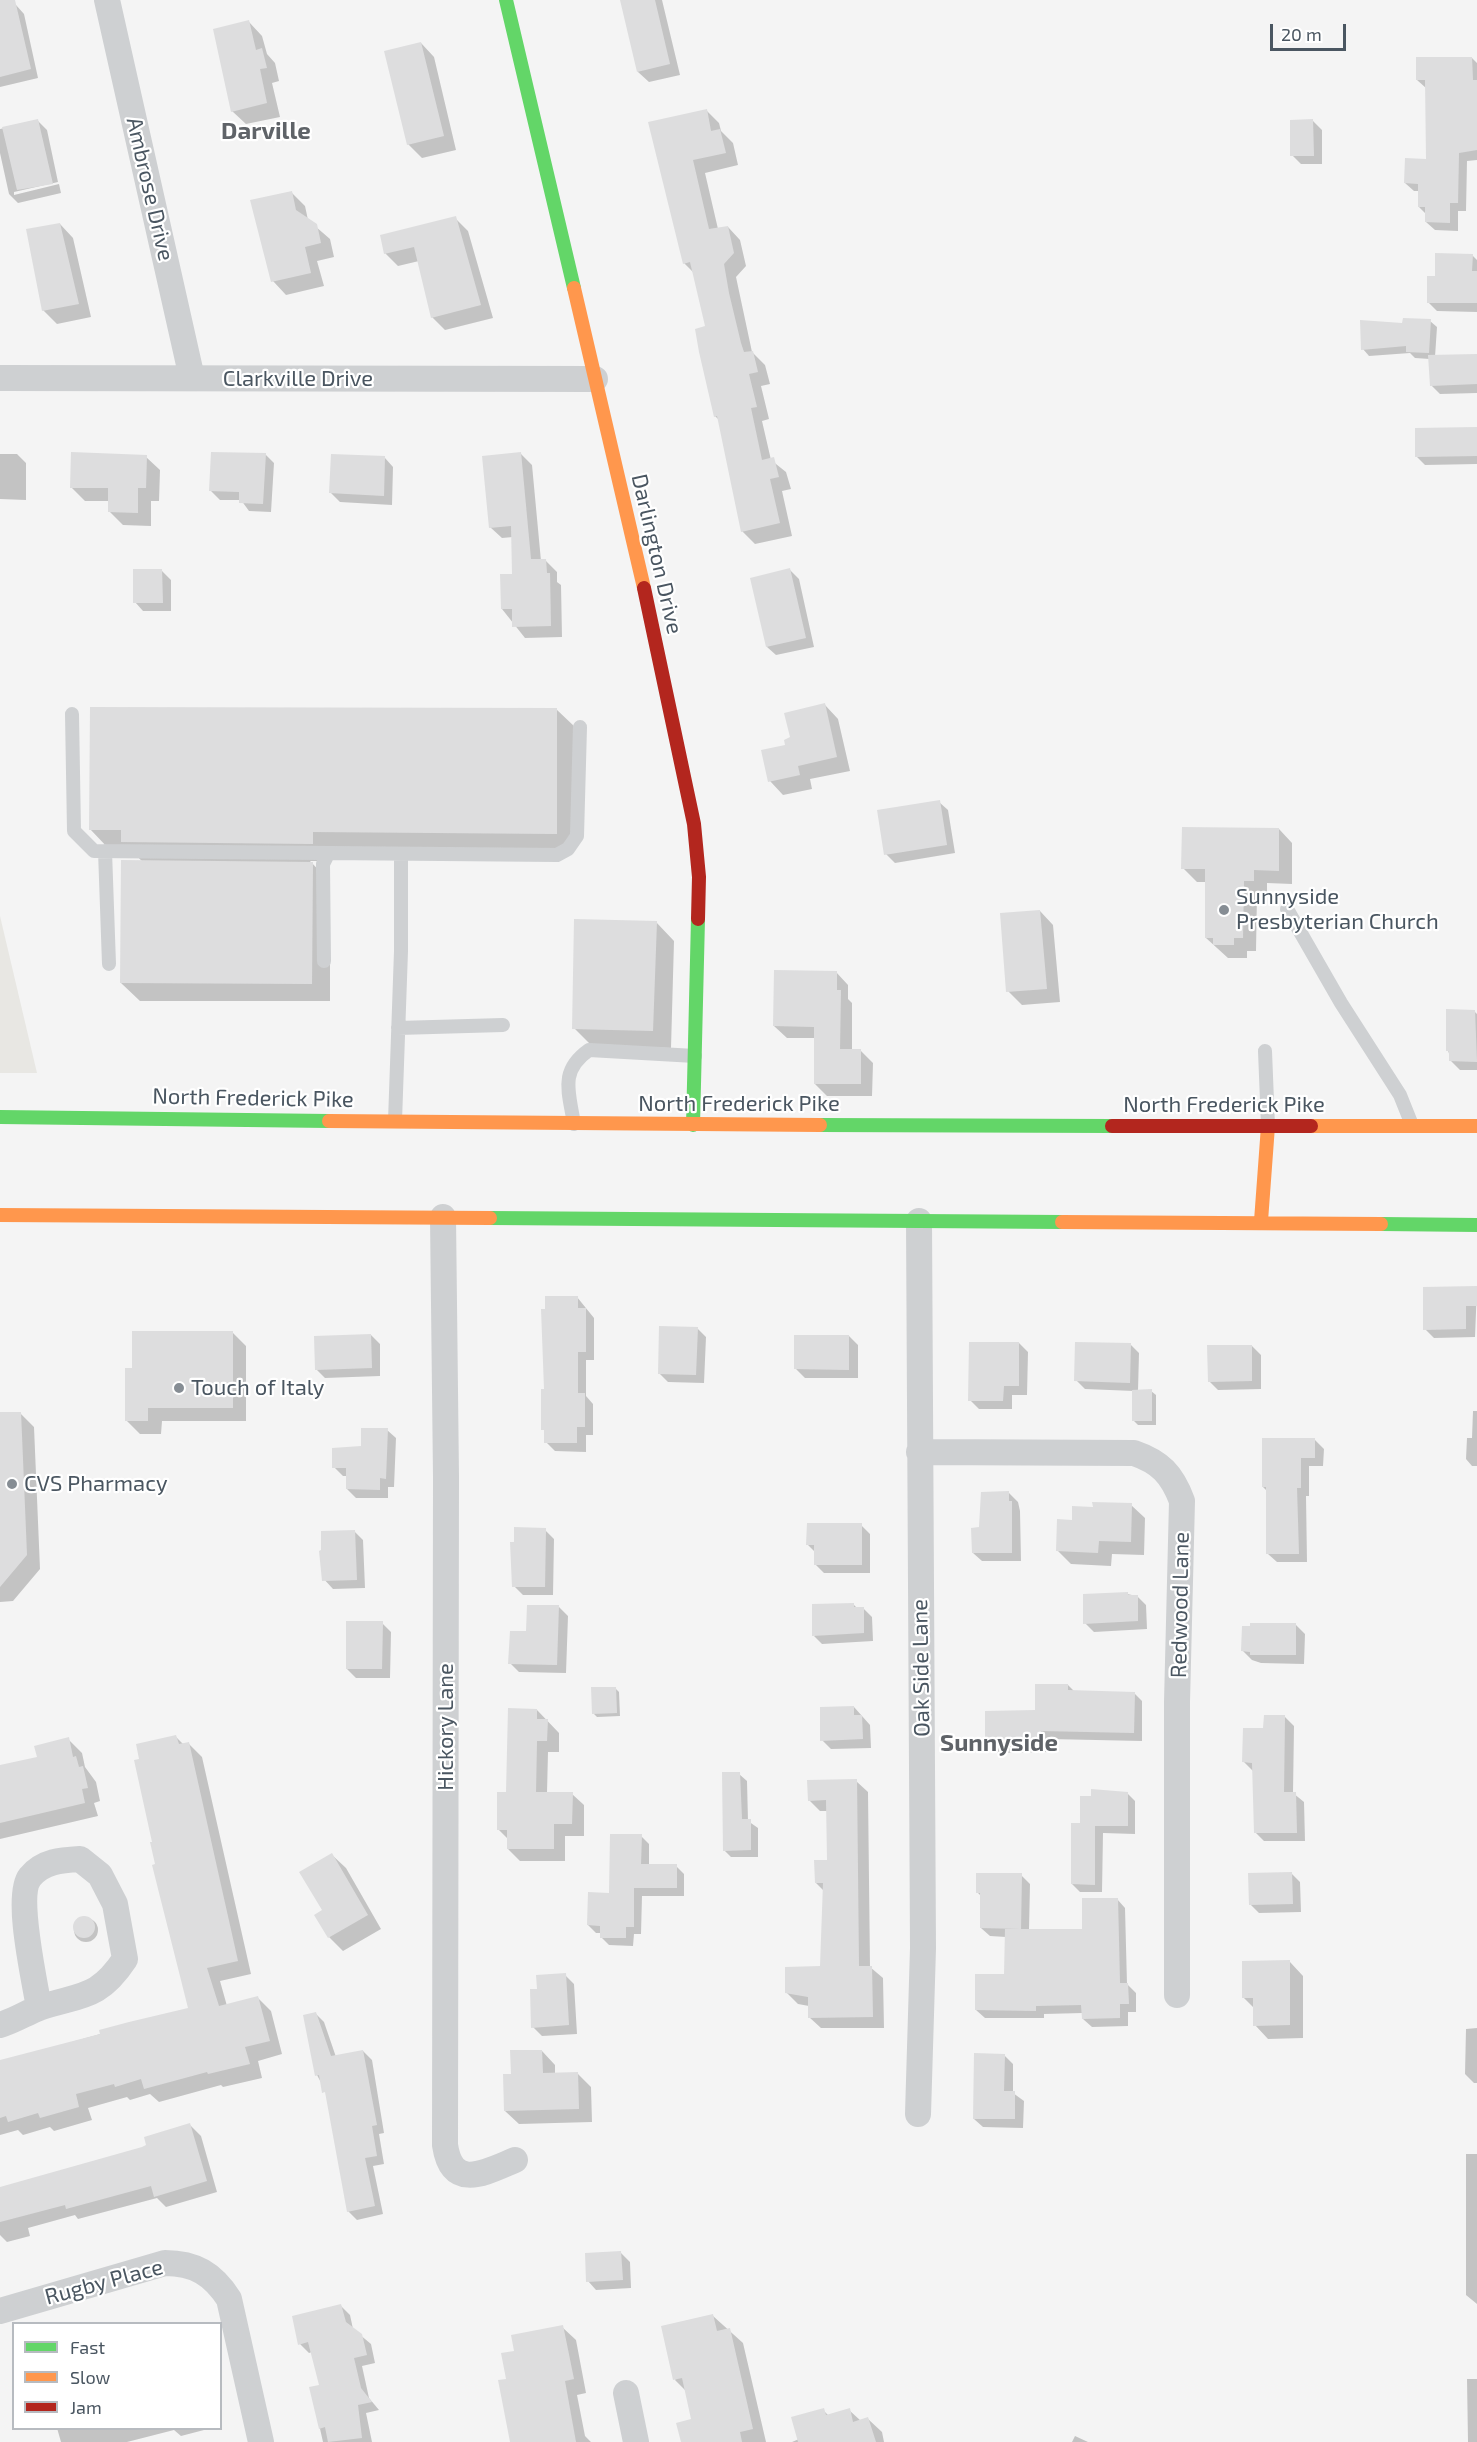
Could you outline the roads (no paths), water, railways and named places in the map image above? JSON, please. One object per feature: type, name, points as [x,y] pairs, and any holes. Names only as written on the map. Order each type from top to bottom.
[{"type":"main road","name":"Darlington Drive","points":[[506,0],[647,601],[694,824],[699,877],[693,1125]]},
{"type":"main road","name":"North Frederick Pike","points":[[0,1117],[693,1125],[1477,1126]]},
{"type":"main road","points":[[1261,1221],[1268,1126]]},
{"type":"main road","points":[[0,1215],[1261,1221],[1477,1225]]},
{"type":"street","name":"Ambrose Drive","points":[[107,0],[192,378]]},
{"type":"street","name":"Clarkville Drive","points":[[0,378],[596,380]]},
{"type":"street","name":"Hickory Lane","points":[[443,1217],[446,1477],[445,2145],[447,2158],[452,2167],[466,2175],[479,2175],[514,2160]]},
{"type":"street","name":"Oak Side Lane","points":[[918,2114],[923,1948],[919,1221]]},
{"type":"street","name":"Redwood Lane","points":[[919,1452],[1134,1453],[1152,1459],[1164,1468],[1175,1483],[1182,1501],[1177,1702],[1177,1995]]},
{"type":"street","points":[[0,2025],[39,2008],[88,1996],[113,1978],[125,1959],[115,1904],[100,1875],[80,1859],[51,1862],[30,1877],[23,1903],[39,2008]]},
{"type":"street","name":"Rugby Place","points":[[0,2311],[165,2263],[184,2263],[204,2271],[219,2283],[229,2299],[261,2442]]},
{"type":"street","points":[[626,2393],[636,2442]]},
{"type":"lane","points":[[72,714],[74,831],[94,852],[547,856],[568,849],[577,836],[580,727]]},
{"type":"lane","points":[[105,852],[109,964]]},
{"type":"lane","points":[[324,961],[323,864],[328,854]]},
{"type":"lane","points":[[395,1121],[401,856]]},
{"type":"lane","points":[[1287,909],[1341,1003],[1400,1095],[1412,1125]]},
{"type":"lane","points":[[398,1028],[503,1025]]},
{"type":"lane","points":[[574,1124],[568,1084],[569,1069],[576,1059],[589,1050],[695,1056]]},
{"type":"lane","points":[[1266,1051],[1268,1126]]},
{"type":"place","name":"Sunnyside Presbyterian Church","points":[[1224,910]]},
{"type":"place","name":"Touch of Italy","points":[[179,1388]]},
{"type":"place","name":"CVS Pharmacy","points":[[12,1484]]},
{"type":"district","name":"Darville","points":[[266,131]]},
{"type":"district","name":"Sunnyside","points":[[999,1743]]}]
